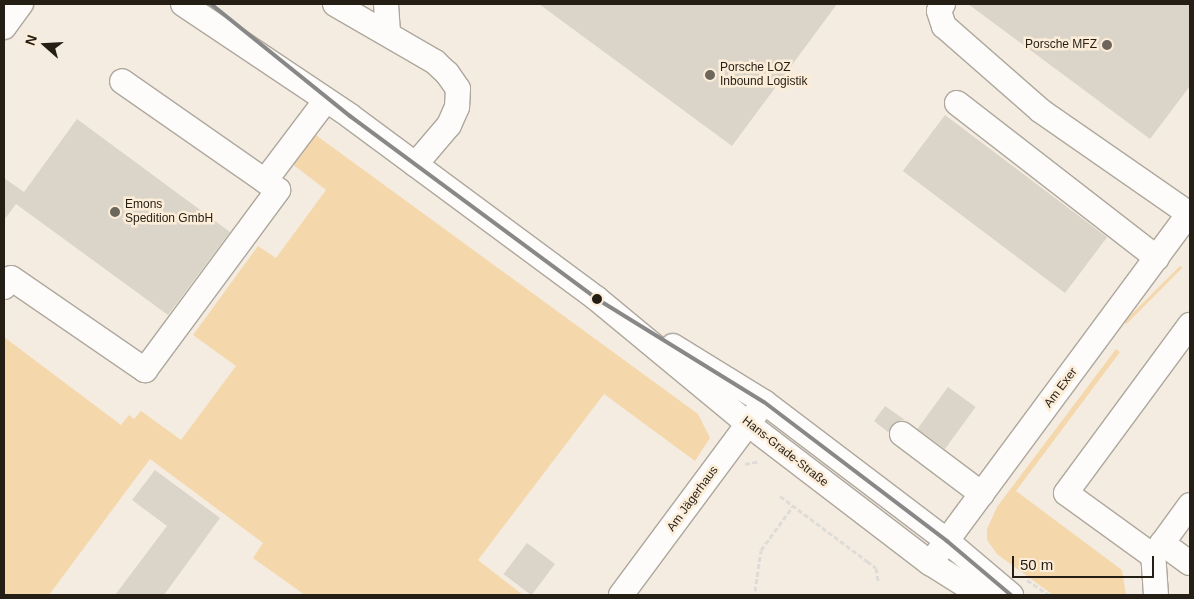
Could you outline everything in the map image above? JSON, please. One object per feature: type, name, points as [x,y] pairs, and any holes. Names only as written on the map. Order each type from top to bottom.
[{"type":"street","points":[[4,27],[21,4]]},
{"type":"street","name":"Hans-Grade-Straße","points":[[183,4],[350,116]]},
{"type":"street","name":"Hans-Grade-Straße","points":[[210,4],[350,116],[597,299],[748,424],[930,563],[981,595]]},
{"type":"street","points":[[335,4],[435,62],[447,73],[458,89],[457,107],[449,125],[415,165]]},
{"type":"street","points":[[386,4],[388,34]]},
{"type":"street","points":[[943,4],[939,11],[944,26],[1041,111],[1189,213]]},
{"type":"street","points":[[4,286],[11,278],[145,370],[278,190],[122,81]]},
{"type":"street","points":[[265,181],[326,100]]},
{"type":"street","points":[[957,103],[1157,258]]},
{"type":"street","name":"Am Exer","points":[[930,563],[1189,213]]},
{"type":"street","name":"Hans-Grade-Straße","points":[[597,299],[764,402],[947,541],[1011,595]]},
{"type":"street","points":[[1190,325],[1066,493],[1157,549],[1190,563]]},
{"type":"street","name":"Am Jägerhaus","points":[[621,595],[764,402]]},
{"type":"street","points":[[902,434],[982,494]]},
{"type":"street","points":[[1156,595],[1157,549],[1190,505]]},
{"type":"path","points":[[740,467],[752,460],[764,461]]},
{"type":"path","points":[[780,496],[876,568],[878,581]]},
{"type":"path","points":[[755,591],[761,550],[793,506]]},
{"type":"shaded area","points":[[313,133],[698,414],[710,438],[695,461],[604,394],[478,560],[523,595],[305,595],[253,558],[263,543],[150,459],[49,595],[4,595],[4,337],[121,425],[129,415],[134,419],[141,411],[181,440],[236,366],[193,335],[258,246],[276,258],[326,190],[291,163]]},
{"type":"shaded area","points":[[1180,266],[1182,268],[1126,324],[1124,322]]},
{"type":"shaded area","points":[[1116,349],[1120,352],[1016,491],[1122,570],[1126,595],[1053,595],[997,554],[987,540],[987,529],[997,507]]},
{"type":"building","name":"Porsche LOZ Inbound Logistik","points":[[539,4],[837,4],[732,146]]},
{"type":"building","name":"Porsche MFZ","points":[[968,4],[1190,4],[1190,86],[1150,139]]},
{"type":"building","points":[[945,115],[1107,237],[1065,293],[903,171]]},
{"type":"building","name":"Emons Spedition GmbH","points":[[77,119],[230,232],[168,315],[16,204],[4,220],[4,178],[24,192]]},
{"type":"building","points":[[948,387],[976,407],[945,449],[917,429]]},
{"type":"building","points":[[885,406],[905,420],[896,422],[888,432],[874,421]]},
{"type":"building","points":[[155,470],[220,518],[164,595],[115,595],[167,526],[132,500]]},
{"type":"building","points":[[527,543],[555,564],[532,595],[504,574]]},
{"type":"transit line","points":[[211,4],[350,116],[597,299],[764,402],[947,541],[1011,595]]},
{"type":"place","name":"Porsche MFZ","points":[[1107,45]]},
{"type":"place","name":"Porsche LOZ Inbound Logistik","points":[[710,75]]},
{"type":"place","name":"Emons Spedition GmbH","points":[[115,212]]}]
